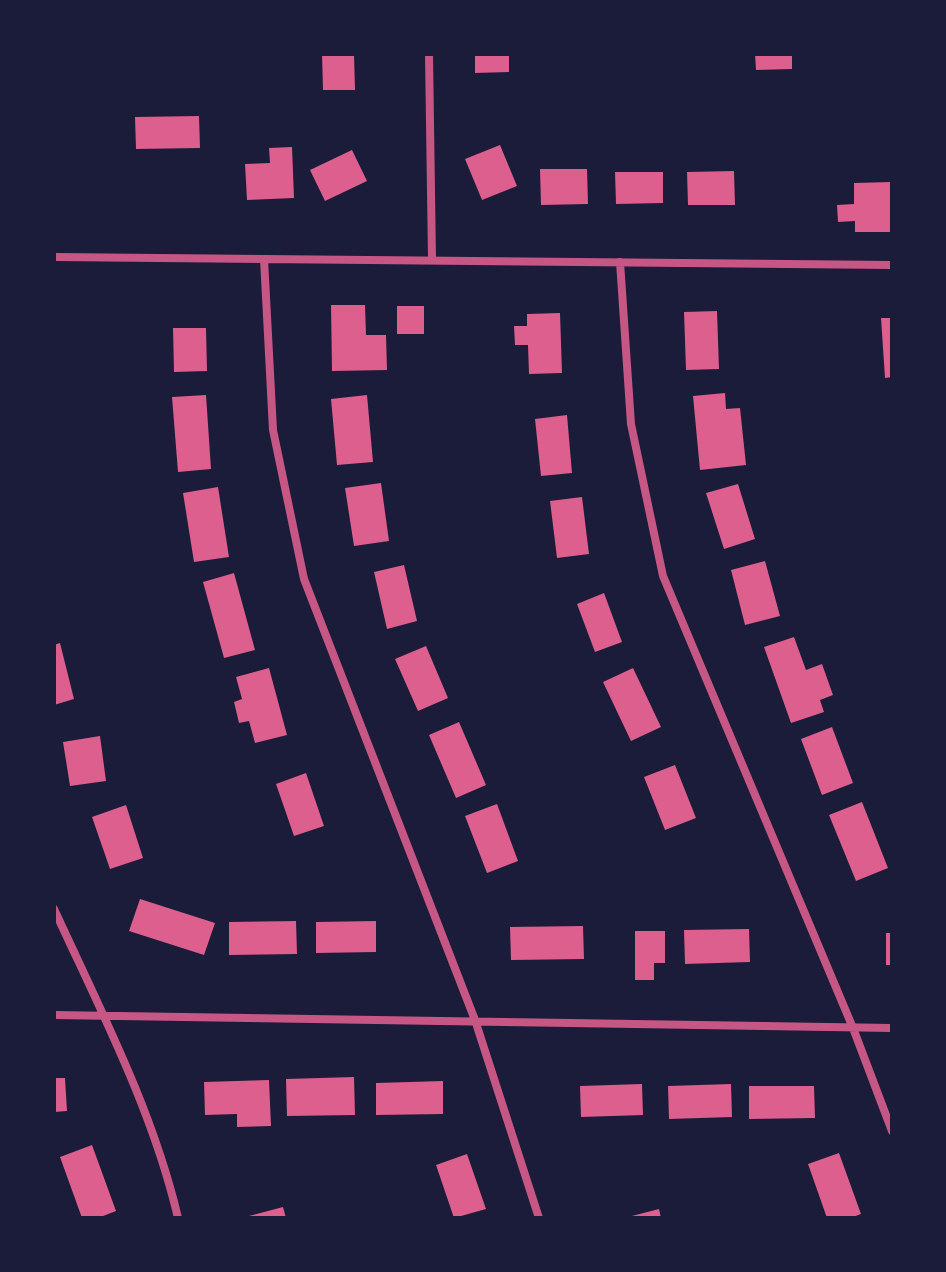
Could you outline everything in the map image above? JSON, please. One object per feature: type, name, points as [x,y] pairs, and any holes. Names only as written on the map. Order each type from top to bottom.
[{"type":"street","points":[[429,54],[432,260]]},
{"type":"street","points":[[54,257],[892,265]]},
{"type":"street","points":[[264,259],[273,430],[304,579],[475,1020],[539,1218]]},
{"type":"street","points":[[620,262],[631,424],[663,576],[853,1028],[892,1131]]},
{"type":"street","points":[[54,909],[103,1015],[166,1166],[178,1218]]},
{"type":"street","points":[[54,1015],[892,1028]]},
{"type":"building","points":[[322,54],[354,54],[355,90],[323,90]]},
{"type":"building","points":[[475,54],[509,54],[509,72],[475,73]]},
{"type":"building","points":[[755,54],[792,54],[792,69],[756,70]]},
{"type":"building","points":[[199,116],[200,148],[136,149],[135,117]]},
{"type":"building","points":[[500,145],[517,186],[482,200],[465,159]]},
{"type":"building","points":[[292,147],[294,198],[247,200],[245,164],[270,163],[269,148]]},
{"type":"building","points":[[352,150],[367,181],[325,201],[310,170]]},
{"type":"building","points":[[540,169],[587,169],[588,204],[541,205]]},
{"type":"building","points":[[734,171],[735,205],[688,205],[687,172]]},
{"type":"building","points":[[615,172],[663,172],[663,203],[616,204]]},
{"type":"building","points":[[891,182],[892,232],[855,232],[855,221],[838,222],[837,205],[854,204],[854,183]]},
{"type":"building","points":[[331,305],[365,305],[366,335],[386,335],[387,370],[332,371]]},
{"type":"building","points":[[397,306],[424,306],[424,334],[397,334]]},
{"type":"building","points":[[717,311],[719,369],[686,370],[684,312]]},
{"type":"building","points":[[560,313],[562,373],[529,374],[528,345],[515,345],[514,326],[527,326],[527,314]]},
{"type":"building","points":[[881,318],[892,318],[892,377],[885,378]]},
{"type":"building","points":[[173,328],[206,328],[207,371],[174,372]]},
{"type":"building","points":[[725,393],[726,409],[740,408],[746,465],[700,470],[693,396]]},
{"type":"building","points":[[206,395],[211,469],[178,472],[172,397]]},
{"type":"building","points":[[367,395],[373,462],[337,465],[331,399]]},
{"type":"building","points":[[567,415],[572,473],[541,476],[535,419]]},
{"type":"building","points":[[381,483],[389,541],[354,546],[345,488]]},
{"type":"building","points":[[738,484],[755,539],[724,549],[706,493]]},
{"type":"building","points":[[218,487],[229,557],[194,562],[183,493]]},
{"type":"building","points":[[582,497],[589,554],[557,558],[550,501]]},
{"type":"building","points":[[765,561],[780,616],[745,625],[731,570]]},
{"type":"building","points":[[404,565],[417,621],[387,629],[374,572]]},
{"type":"building","points":[[234,573],[255,650],[224,658],[203,582]]},
{"type":"building","points":[[604,593],[622,642],[595,652],[577,604]]},
{"type":"building","points":[[794,637],[806,670],[822,664],[833,695],[820,700],[824,712],[791,723],[764,647]]},
{"type":"building","points":[[60,643],[74,699],[54,705],[54,645]]},
{"type":"building","points":[[426,646],[448,698],[418,711],[395,659]]},
{"type":"building","points":[[269,668],[287,735],[255,743],[249,721],[239,723],[234,702],[242,699],[236,677]]},
{"type":"building","points":[[633,668],[661,727],[631,741],[603,682]]},
{"type":"building","points":[[459,722],[486,785],[456,798],[429,735]]},
{"type":"building","points":[[832,727],[853,783],[822,795],[801,739]]},
{"type":"building","points":[[100,736],[106,781],[70,786],[63,742]]},
{"type":"building","points":[[675,765],[696,818],[665,830],[644,777]]},
{"type":"building","points":[[306,773],[324,826],[294,836],[276,784]]},
{"type":"building","points":[[862,802],[888,868],[856,881],[829,815]]},
{"type":"building","points":[[497,804],[518,861],[487,873],[465,816]]},
{"type":"building","points":[[126,805],[143,858],[110,869],[92,817]]},
{"type":"building","points":[[140,899],[215,923],[204,955],[129,931]]},
{"type":"building","points":[[296,921],[297,954],[229,955],[229,922]]},
{"type":"building","points":[[376,921],[376,952],[316,953],[316,922]]},
{"type":"building","points":[[583,926],[584,959],[511,960],[510,927]]},
{"type":"building","points":[[749,929],[750,962],[685,964],[684,930]]},
{"type":"building","points":[[635,931],[665,931],[665,963],[654,963],[654,980],[635,980]]},
{"type":"building","points":[[886,933],[892,933],[892,965],[886,965]]},
{"type":"building","points":[[354,1077],[355,1115],[287,1116],[286,1079]]},
{"type":"building","points":[[54,1078],[65,1078],[67,1111],[54,1112]]},
{"type":"building","points":[[269,1080],[271,1126],[237,1127],[237,1114],[205,1115],[204,1082]]},
{"type":"building","points":[[443,1081],[443,1114],[376,1115],[376,1083]]},
{"type":"building","points":[[642,1084],[643,1115],[581,1117],[580,1086]]},
{"type":"building","points":[[731,1084],[732,1117],[669,1119],[668,1086]]},
{"type":"building","points":[[749,1086],[814,1086],[815,1118],[749,1119]]},
{"type":"building","points":[[92,1145],[116,1211],[98,1218],[82,1218],[60,1157]]},
{"type":"building","points":[[839,1153],[861,1214],[850,1218],[827,1218],[808,1164]]},
{"type":"building","points":[[467,1154],[486,1209],[454,1218],[436,1165]]},
{"type":"building","points":[[283,1207],[286,1218],[249,1216]]},
{"type":"building","points":[[659,1209],[661,1218],[628,1218],[628,1217]]}]
